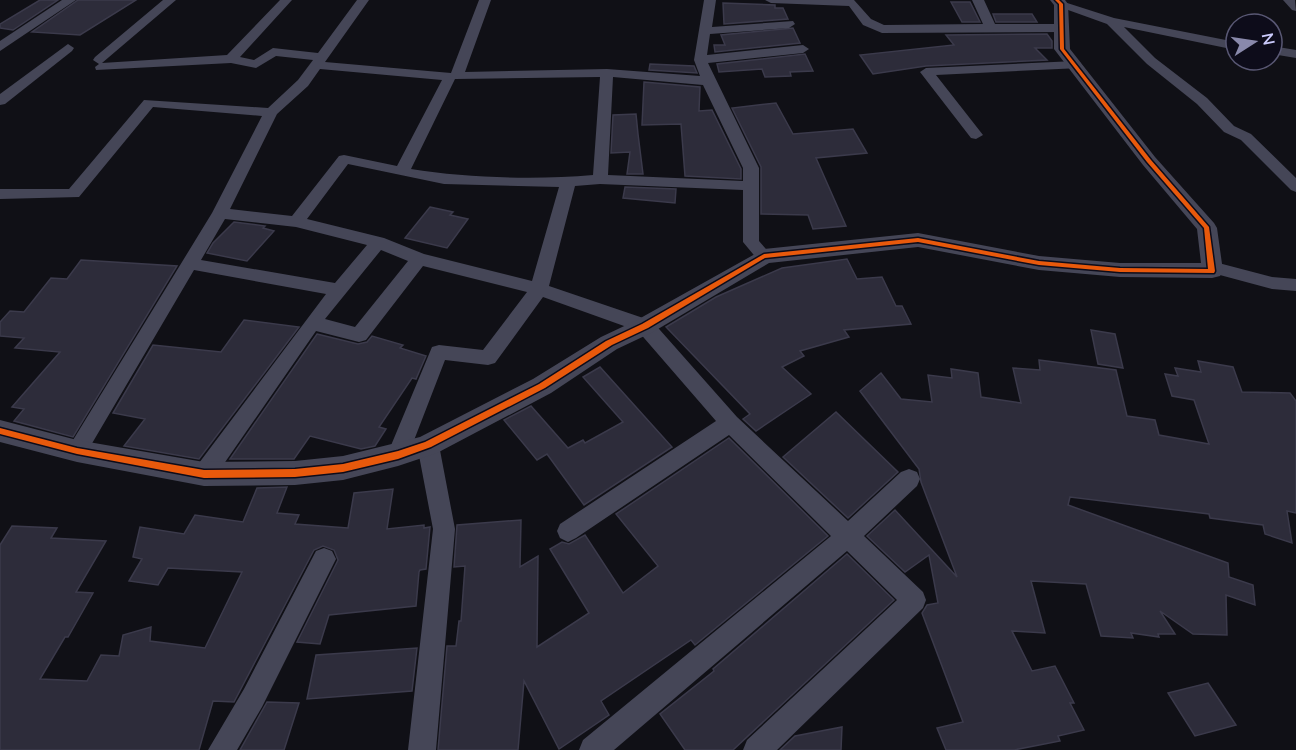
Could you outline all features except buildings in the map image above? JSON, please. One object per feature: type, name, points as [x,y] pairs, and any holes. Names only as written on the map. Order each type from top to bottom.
[{"type":"street","points":[[0,47],[70,0]]},
{"type":"street","points":[[170,0],[100,64],[231,60],[256,64],[273,52],[320,61],[450,77],[402,172]]},
{"type":"street","points":[[231,60],[286,0]]},
{"type":"street","points":[[77,451],[191,264],[220,213],[271,112],[303,83],[363,0]]},
{"type":"street","points":[[485,0],[457,76],[607,73],[708,81]]},
{"type":"street","points":[[710,0],[700,60],[751,168],[751,242],[764,256]]},
{"type":"street","points":[[771,0],[854,2],[867,22],[882,29],[1061,28]]},
{"type":"street","points":[[978,0],[991,28]]},
{"type":"street","points":[[1289,0],[1296,8]]},
{"type":"street","points":[[0,431],[77,451],[204,474],[295,473],[343,468],[398,455],[428,445],[542,386],[609,343],[645,326],[764,256],[918,240],[1039,263],[1120,270],[1212,271],[1206,228],[1149,161],[1062,50],[1059,2],[1111,21],[1224,44]]},
{"type":"street","points":[[1111,21],[1151,61],[1202,100],[1229,129],[1246,137],[1296,187]]},
{"type":"street","points":[[704,31],[789,24]]},
{"type":"street","points":[[0,100],[68,48]]},
{"type":"street","points":[[700,60],[803,50]]},
{"type":"street","points":[[976,135],[926,72],[1075,65]]},
{"type":"street","points":[[600,179],[607,73]]},
{"type":"street","points":[[0,194],[73,194],[149,103],[271,112]]},
{"type":"street","points":[[296,222],[344,159],[402,172],[444,178],[568,182],[600,179],[751,186]]},
{"type":"street","points":[[398,455],[439,352],[488,358],[538,289],[568,182]]},
{"type":"street","points":[[220,213],[296,222],[378,242],[419,260],[538,289],[645,326],[730,423],[914,600],[757,750]]},
{"type":"street","points":[[204,474],[312,323],[378,242]]},
{"type":"street","points":[[312,323],[359,335],[419,260]]},
{"type":"street","points":[[191,264],[338,290]]},
{"type":"street","points":[[1211,267],[1272,283],[1296,285]]},
{"type":"street","points":[[568,531],[730,423]]},
{"type":"street","points":[[422,750],[444,528],[428,445]]},
{"type":"street","points":[[593,750],[848,536],[909,479]]},
{"type":"street","points":[[222,750],[253,698],[324,559]]},
{"type":"cycle path","points":[[0,431],[77,451],[204,474],[295,473],[343,468],[398,455],[428,445],[542,386],[609,343],[645,326],[764,256],[918,240],[1039,263],[1120,270],[1212,271],[1207,228],[1149,161],[1062,49],[1061,4],[1057,0]]}]
